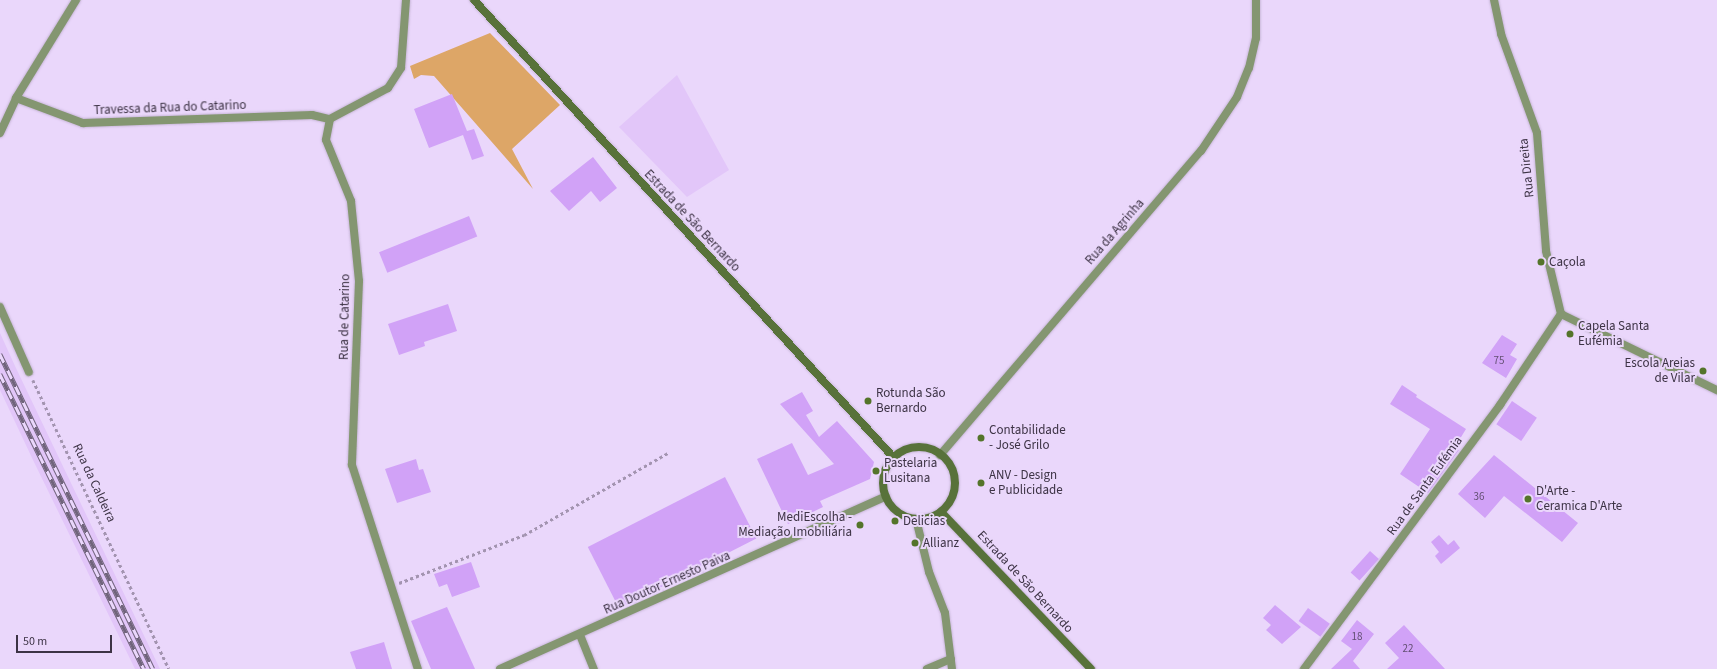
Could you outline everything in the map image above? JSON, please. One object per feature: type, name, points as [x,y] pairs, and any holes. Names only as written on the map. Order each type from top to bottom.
[{"type":"main road","name":"Estrada de São Bernardo","points":[[474,0],[894,458]]},
{"type":"main road","points":[[922,448],[940,454],[948,462],[955,483],[954,494],[941,512],[925,519],[916,519],[898,512],[886,496],[884,476],[894,458],[902,452],[922,448]]},
{"type":"main road","name":"Estrada de São Bernardo","points":[[941,512],[1091,669]]},
{"type":"street","points":[[0,133],[16,98],[76,0]]},
{"type":"street","points":[[330,119],[388,88],[401,68],[406,0]]},
{"type":"street","name":"Rua da Agrinha","points":[[940,454],[1201,151],[1237,97],[1249,68],[1256,38],[1256,0]]},
{"type":"street","name":"Rua Direita","points":[[1494,0],[1501,34],[1537,133],[1546,251],[1561,314]]},
{"type":"street","name":"Travessa da Rua do Catarino","points":[[16,98],[83,124],[312,115],[330,119]]},
{"type":"street","name":"Rua de Catarino","points":[[330,119],[326,140],[351,201],[359,281],[352,466],[418,669]]},
{"type":"street","points":[[0,307],[29,372]]},
{"type":"street","points":[[1561,314],[1717,390]]},
{"type":"street","name":"Rua de Santa Eufémia","points":[[1304,669],[1500,405],[1561,314]]},
{"type":"street","name":"Rua Doutor Ernesto Paiva","points":[[500,669],[580,635],[886,496]]},
{"type":"street","points":[[916,519],[927,566],[945,613],[952,669]]},
{"type":"street","points":[[580,635],[594,669]]},
{"type":"street","points":[[927,669],[951,659]]},
{"type":"path","name":"Rua da Caldeira","points":[[29,372],[169,669]]},
{"type":"path","points":[[391,586],[524,535],[668,453]]},
{"type":"shaded area","points":[[490,33],[560,105],[512,149],[533,189],[434,76],[421,75],[414,79],[410,66]]},
{"type":"shaded area","points":[[677,75],[729,170],[687,197],[619,127]]},
{"type":"shaded area","points":[[0,333],[160,669],[135,669],[33,460],[0,390]]},
{"type":"building","points":[[452,94],[467,131],[474,129],[484,156],[472,160],[463,135],[429,148],[414,109]]},
{"type":"building","points":[[593,157],[617,188],[600,202],[591,191],[569,211],[550,191]]},
{"type":"building","points":[[469,216],[477,236],[387,273],[379,252]]},
{"type":"building","points":[[448,304],[457,331],[424,342],[425,346],[399,355],[388,324]]},
{"type":"building","points":[[1502,335],[1517,344],[1510,355],[1517,359],[1506,378],[1482,363]]},
{"type":"building","points":[[1402,385],[1417,395],[1416,397],[1466,429],[1455,447],[1459,450],[1428,493],[1400,474],[1430,429],[1390,404]]},
{"type":"building","points":[[802,392],[813,411],[806,415],[819,437],[837,421],[874,462],[870,479],[820,501],[823,507],[788,524],[757,459],[792,443],[808,475],[834,464],[780,404]]},
{"type":"building","points":[[1512,401],[1537,418],[1521,441],[1496,424]]},
{"type":"building","name":"D'Arte - Ceramica D'Arte","points":[[1494,455],[1578,523],[1562,542],[1504,496],[1485,518],[1458,494]]},
{"type":"building","points":[[416,459],[419,470],[423,469],[431,492],[397,503],[385,469]]},
{"type":"building","points":[[725,477],[756,538],[619,608],[588,547]]},
{"type":"building","points":[[1439,535],[1448,545],[1454,540],[1460,548],[1441,564],[1435,556],[1439,552],[1431,542]]},
{"type":"building","points":[[1370,551],[1379,559],[1360,581],[1351,573]]},
{"type":"building","points":[[471,562],[480,587],[452,597],[447,584],[439,587],[434,574]]},
{"type":"building","points":[[1275,605],[1301,627],[1282,644],[1266,630],[1271,625],[1263,618]]},
{"type":"building","points":[[447,607],[475,669],[431,669],[411,621]]},
{"type":"building","points":[[1308,608],[1330,624],[1320,637],[1299,621]]},
{"type":"building","points":[[1357,620],[1374,634],[1353,661],[1360,669],[1331,669],[1352,649],[1341,641]]},
{"type":"building","points":[[1404,625],[1445,669],[1387,669],[1399,658],[1385,643]]},
{"type":"building","points":[[384,642],[392,669],[356,669],[350,652]]},
{"type":"railway","points":[[0,354],[153,669]]},
{"type":"railway","points":[[0,374],[144,669]]},
{"type":"place","name":"Caçola","points":[[1541,262]]},
{"type":"place","name":"Capela Santa Eufémia","points":[[1570,334]]},
{"type":"place","name":"Escola Areias de Vilar","points":[[1703,371]]},
{"type":"place","name":"Rotunda São Bernardo","points":[[868,401]]},
{"type":"place","name":"Contabilidade - José Grilo","points":[[981,438]]},
{"type":"place","name":"Pastelaria Lusitana","points":[[876,471]]},
{"type":"place","name":"ANV - Design e Publicidade","points":[[981,483]]},
{"type":"place","name":"D'Arte - Ceramica D'Arte","points":[[1528,499]]},
{"type":"place","name":"Delicias","points":[[895,521]]},
{"type":"place","name":"MediEscolha - Mediação Imobiliária","points":[[860,525]]},
{"type":"place","name":"Allianz","points":[[915,543]]}]
